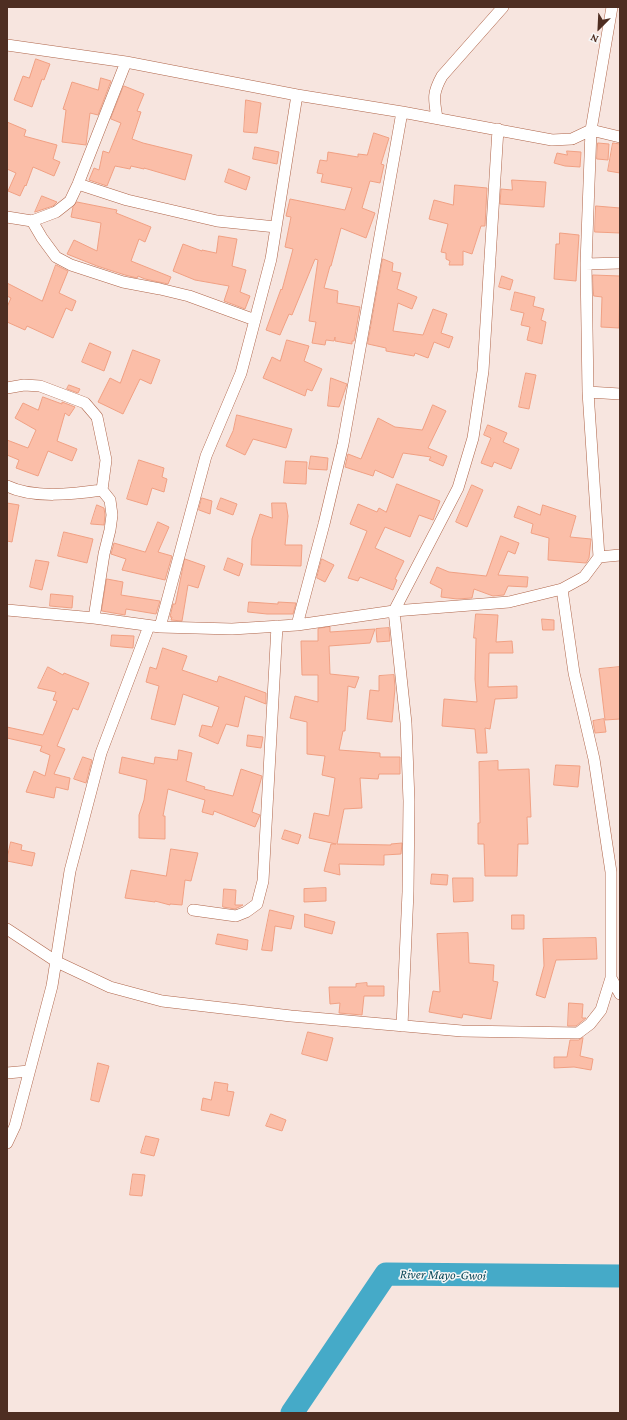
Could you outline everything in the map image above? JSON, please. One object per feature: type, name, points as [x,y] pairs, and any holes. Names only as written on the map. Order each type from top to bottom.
[{"type":"street","points":[[437,118],[434,97],[436,87],[442,76],[503,7]]},
{"type":"street","points":[[7,610],[94,618],[155,627],[232,629],[297,625],[394,611],[509,602],[562,589],[584,577],[599,557],[588,392],[586,264],[591,130],[612,7]]},
{"type":"street","points":[[7,45],[126,62],[297,95],[437,118],[552,140],[572,139],[591,130],[620,137]]},
{"type":"street","points":[[7,217],[32,221],[56,212],[70,201],[126,62]]},
{"type":"street","points":[[7,1143],[15,1126],[52,986],[57,962],[70,871],[101,753],[155,627],[206,456],[241,373],[271,259],[297,95]]},
{"type":"street","points":[[297,625],[324,524],[343,444],[402,112]]},
{"type":"street","points":[[402,1026],[408,892],[409,801],[406,723],[394,611],[458,488],[472,438],[483,371],[498,129]]},
{"type":"street","points":[[78,184],[127,200],[217,221],[276,227]]},
{"type":"street","points":[[32,221],[56,257],[71,265],[123,282],[189,296],[255,320]]},
{"type":"street","points":[[586,264],[620,263]]},
{"type":"street","points":[[7,388],[24,385],[40,386],[85,403],[97,417],[106,460],[102,490],[110,500],[112,515],[94,618]]},
{"type":"street","points":[[588,392],[620,394]]},
{"type":"street","points":[[7,486],[17,491],[42,494],[74,494],[102,490]]},
{"type":"street","points":[[599,557],[620,555]]},
{"type":"street","points":[[7,929],[57,962],[110,987],[162,1001],[291,1016],[462,1031],[578,1033],[590,1024],[600,1010],[611,978],[611,872],[594,759],[574,673],[562,589]]},
{"type":"street","points":[[193,910],[236,916],[246,912],[257,904],[263,881],[277,626]]},
{"type":"street","points":[[611,978],[620,994]]},
{"type":"street","points":[[7,1073],[29,1072]]},
{"type":"building","points":[[36,59],[50,64],[44,80],[42,79],[32,107],[14,100],[23,76],[29,78]]},
{"type":"building","points":[[101,78],[111,81],[98,115],[90,113],[86,145],[62,142],[66,110],[63,109],[72,82],[98,90]]},
{"type":"building","points":[[124,86],[144,94],[137,111],[141,112],[132,139],[192,155],[185,180],[144,168],[131,166],[130,169],[115,166],[107,186],[89,180],[94,168],[99,170],[103,151],[109,153],[121,123],[111,119]]},
{"type":"building","points":[[246,100],[261,103],[257,133],[244,132]]},
{"type":"building","points":[[7,122],[26,130],[24,136],[57,145],[53,159],[60,162],[54,176],[33,167],[26,186],[25,185],[20,196],[8,191],[16,173],[7,169]]},
{"type":"building","points":[[374,133],[389,138],[381,164],[384,165],[380,183],[370,181],[362,208],[375,213],[366,238],[341,228],[324,288],[338,291],[337,303],[360,307],[354,341],[352,341],[352,344],[335,341],[335,337],[334,341],[326,340],[325,345],[312,343],[316,322],[309,321],[318,260],[315,259],[292,315],[289,314],[280,335],[266,330],[281,289],[282,290],[293,249],[285,247],[291,217],[286,216],[290,199],[345,210],[352,188],[321,182],[323,174],[317,173],[320,160],[327,161],[328,152],[358,157],[358,154],[367,155]]},
{"type":"building","points":[[598,143],[609,144],[608,160],[597,159]]},
{"type":"building","points":[[613,143],[620,144],[620,173],[608,171]]},
{"type":"building","points":[[255,147],[279,152],[277,164],[253,159]]},
{"type":"building","points":[[567,151],[581,152],[580,167],[565,166],[554,163],[557,153],[567,155]]},
{"type":"building","points":[[229,169],[250,177],[246,190],[225,182]]},
{"type":"building","points":[[512,180],[546,182],[544,207],[500,204],[501,189],[512,190]]},
{"type":"building","points":[[455,185],[487,188],[485,226],[481,226],[472,254],[463,251],[463,265],[449,265],[450,261],[446,259],[446,253],[441,252],[448,224],[429,219],[434,200],[453,205]]},
{"type":"building","points":[[42,196],[57,202],[53,206],[35,212]]},
{"type":"building","points":[[77,202],[117,210],[116,213],[151,227],[145,242],[139,239],[131,261],[171,277],[168,284],[138,276],[137,278],[125,275],[67,254],[74,240],[97,251],[101,223],[71,217],[73,207]]},
{"type":"building","points":[[596,206],[620,208],[620,233],[595,232]]},
{"type":"building","points":[[560,233],[579,235],[576,281],[554,279],[556,244],[559,244]]},
{"type":"building","points":[[219,236],[237,239],[232,266],[246,270],[240,292],[250,296],[245,309],[224,301],[229,286],[195,280],[173,271],[183,244],[202,251],[216,253]]},
{"type":"building","points":[[383,259],[393,263],[392,271],[401,273],[397,289],[417,297],[412,309],[398,303],[393,331],[423,335],[433,309],[447,314],[441,333],[453,337],[449,348],[434,342],[428,358],[415,353],[414,356],[386,351],[386,348],[368,344]]},
{"type":"building","points":[[56,265],[68,271],[59,293],[76,301],[72,311],[66,308],[53,338],[27,326],[25,330],[7,322],[7,307],[11,298],[7,296],[7,283],[42,301]]},
{"type":"building","points":[[593,275],[620,276],[619,328],[601,327],[602,297],[594,296]]},
{"type":"building","points":[[502,276],[513,280],[510,290],[499,287]]},
{"type":"building","points":[[515,292],[535,297],[533,306],[544,309],[541,320],[546,322],[542,344],[527,340],[530,327],[521,325],[524,313],[511,310]]},
{"type":"building","points":[[287,340],[309,346],[304,361],[322,369],[312,391],[307,389],[305,396],[263,378],[272,357],[280,361]]},
{"type":"building","points":[[90,343],[111,352],[104,371],[82,362]]},
{"type":"building","points":[[133,350],[160,360],[151,384],[140,379],[123,414],[98,402],[110,378],[120,383]]},
{"type":"building","points":[[526,373],[536,375],[529,409],[519,407]]},
{"type":"building","points":[[331,378],[347,384],[339,407],[328,406]]},
{"type":"building","points":[[69,385],[80,389],[78,393],[67,389]]},
{"type":"building","points":[[43,397],[75,407],[69,416],[65,413],[57,441],[77,449],[72,461],[48,451],[38,476],[16,468],[19,460],[7,455],[7,440],[28,448],[36,430],[15,418],[23,403],[38,410]]},
{"type":"building","points":[[433,405],[446,411],[428,448],[447,456],[443,466],[429,460],[431,457],[403,453],[393,478],[375,470],[373,476],[345,467],[348,454],[361,459],[378,418],[395,427],[422,430]]},
{"type":"building","points":[[237,415],[292,429],[286,448],[253,439],[245,455],[226,446],[233,431]]},
{"type":"building","points":[[488,425],[507,433],[503,442],[519,449],[511,469],[494,462],[492,467],[481,463],[491,438],[484,435]]},
{"type":"building","points":[[311,456],[328,458],[327,470],[309,469]]},
{"type":"building","points":[[139,460],[164,468],[162,477],[167,479],[164,492],[152,488],[147,505],[127,499]]},
{"type":"building","points":[[286,461],[307,462],[306,484],[284,483]]},
{"type":"building","points":[[397,484],[440,501],[433,520],[419,515],[410,537],[385,527],[375,548],[404,561],[395,579],[397,580],[393,590],[360,577],[358,581],[348,578],[367,531],[350,524],[358,504],[377,512],[379,508],[386,512]]},
{"type":"building","points":[[472,485],[483,490],[467,527],[456,522]]},
{"type":"building","points":[[202,498],[212,501],[210,514],[199,510]]},
{"type":"building","points":[[221,498],[237,504],[233,515],[217,509]]},
{"type":"building","points":[[7,503],[19,505],[12,542],[7,541]]},
{"type":"building","points":[[272,503],[286,503],[288,516],[285,545],[302,545],[301,566],[251,565],[252,539],[260,514],[272,518]]},
{"type":"building","points":[[97,505],[104,508],[104,525],[91,524]]},
{"type":"building","points":[[543,505],[576,516],[570,537],[591,539],[589,558],[586,563],[548,560],[549,538],[531,533],[533,524],[514,517],[518,506],[540,515]]},
{"type":"building","points":[[158,522],[169,527],[158,552],[172,556],[165,580],[122,570],[126,559],[111,554],[114,543],[145,552]]},
{"type":"building","points":[[64,532],[93,539],[87,563],[58,556]]},
{"type":"building","points":[[501,536],[519,543],[515,554],[508,551],[498,575],[528,577],[527,587],[508,586],[504,595],[493,596],[474,589],[472,598],[457,599],[441,597],[442,589],[430,583],[437,567],[449,572],[486,576]]},
{"type":"building","points":[[228,558],[243,564],[239,576],[224,570]]},
{"type":"building","points":[[185,559],[205,566],[198,588],[188,585],[182,621],[171,620],[172,617],[170,617],[173,604],[175,604]]},
{"type":"building","points":[[322,559],[334,565],[325,582],[317,578]]},
{"type":"building","points":[[36,560],[49,562],[42,590],[30,587]]},
{"type":"building","points":[[107,579],[123,582],[121,595],[160,601],[156,614],[126,609],[125,615],[102,611]]},
{"type":"building","points":[[51,594],[73,596],[72,608],[50,606]]},
{"type":"building","points":[[249,602],[278,604],[278,602],[296,603],[293,614],[267,614],[248,612]]},
{"type":"building","points":[[476,614],[498,615],[496,642],[512,641],[513,653],[489,653],[488,687],[517,686],[517,698],[495,699],[490,729],[485,728],[487,753],[477,753],[475,729],[442,726],[444,699],[477,702],[475,679],[476,638],[474,638]]},
{"type":"building","points":[[542,619],[554,620],[554,630],[543,630]]},
{"type":"building","points":[[330,627],[330,632],[375,629],[370,643],[329,646],[330,674],[359,677],[355,688],[348,686],[345,731],[343,731],[339,750],[380,753],[380,757],[400,757],[400,774],[379,774],[378,779],[360,778],[362,808],[344,809],[337,844],[391,845],[402,843],[401,854],[384,855],[384,865],[339,864],[340,875],[324,871],[331,844],[336,844],[309,838],[314,813],[329,816],[335,778],[322,775],[325,756],[307,754],[307,722],[290,718],[295,696],[318,702],[318,675],[302,675],[301,641],[318,641],[318,629]]},
{"type":"building","points":[[389,628],[390,641],[377,642],[376,629]]},
{"type":"building","points":[[112,635],[134,636],[133,648],[111,646]]},
{"type":"building","points":[[163,648],[187,656],[182,670],[217,682],[219,676],[266,693],[266,704],[245,696],[238,727],[226,724],[218,744],[199,736],[202,725],[212,727],[219,707],[183,694],[175,725],[151,719],[159,686],[146,682],[150,667],[156,669]]},
{"type":"building","points":[[48,667],[63,675],[64,673],[89,683],[78,710],[73,708],[57,746],[65,749],[54,774],[70,778],[68,790],[56,787],[54,798],[26,792],[34,771],[45,776],[50,755],[40,751],[42,746],[7,738],[7,727],[43,735],[57,701],[53,700],[56,692],[38,688]]},
{"type":"building","points":[[620,667],[620,719],[605,720],[599,669]]},
{"type":"building","points":[[394,675],[395,688],[392,722],[367,719],[370,690],[379,691],[379,676]]},
{"type":"building","points":[[604,719],[606,732],[595,733],[593,721]]},
{"type":"building","points":[[248,735],[263,737],[261,748],[247,746]]},
{"type":"building","points":[[179,750],[192,753],[186,781],[205,787],[204,789],[233,796],[241,769],[262,776],[252,812],[260,815],[255,827],[214,811],[213,815],[202,812],[205,800],[168,789],[163,816],[165,816],[165,839],[139,838],[139,815],[144,800],[147,780],[119,773],[122,757],[154,764],[155,757],[177,760]]},
{"type":"building","points":[[83,757],[92,760],[86,783],[74,779]]},
{"type":"building","points":[[498,761],[498,770],[529,769],[531,817],[527,817],[528,844],[518,844],[517,876],[485,876],[484,844],[478,844],[478,823],[480,823],[479,762]]},
{"type":"building","points":[[556,765],[580,766],[578,787],[554,785]]},
{"type":"building","points":[[285,830],[301,835],[298,844],[282,839]]},
{"type":"building","points":[[11,842],[22,845],[21,850],[35,853],[32,866],[7,861]]},
{"type":"building","points":[[171,849],[198,853],[191,881],[185,880],[182,905],[170,905],[155,901],[125,898],[131,870],[166,876]]},
{"type":"building","points":[[432,874],[448,875],[447,885],[431,884]]},
{"type":"building","points":[[453,878],[473,878],[473,901],[454,902]]},
{"type":"building","points":[[326,888],[326,901],[304,902],[304,889]]},
{"type":"building","points":[[224,889],[236,890],[235,905],[243,905],[235,909],[223,907]]},
{"type":"building","points":[[270,910],[294,916],[291,929],[275,926],[272,951],[262,950]]},
{"type":"building","points":[[305,914],[335,922],[332,934],[305,927]]},
{"type":"building","points":[[512,915],[524,915],[524,929],[512,929]]},
{"type":"building","points":[[468,933],[469,963],[494,965],[493,981],[498,982],[491,1019],[463,1014],[462,1018],[429,1012],[433,991],[440,992],[437,934]]},
{"type":"building","points":[[218,934],[248,940],[247,950],[216,944]]},
{"type":"building","points":[[596,938],[597,959],[556,960],[545,998],[536,995],[544,966],[543,939]]},
{"type":"building","points":[[367,983],[367,986],[384,986],[384,996],[364,996],[362,1015],[339,1013],[340,1003],[330,1004],[329,987],[356,987],[356,984]]},
{"type":"building","points":[[569,1003],[583,1004],[582,1018],[586,1018],[576,1026],[568,1026]]},
{"type":"building","points":[[308,1032],[333,1038],[327,1061],[302,1054]]},
{"type":"building","points":[[583,1038],[580,1056],[593,1059],[591,1070],[574,1067],[554,1068],[554,1057],[567,1057],[570,1040],[578,1040]]},
{"type":"building","points":[[98,1063],[109,1066],[99,1102],[91,1100]]},
{"type":"building","points":[[215,1082],[228,1084],[227,1091],[234,1092],[229,1116],[201,1110],[203,1098],[211,1100]]},
{"type":"building","points":[[271,1114],[286,1120],[282,1131],[266,1126]]},
{"type":"building","points":[[146,1136],[159,1139],[154,1156],[141,1153]]},
{"type":"building","points":[[133,1174],[145,1175],[142,1196],[130,1195]]},
{"type":"waterway","name":"River Mayo-Gwoi","points":[[292,1413],[386,1274],[620,1276]]}]
